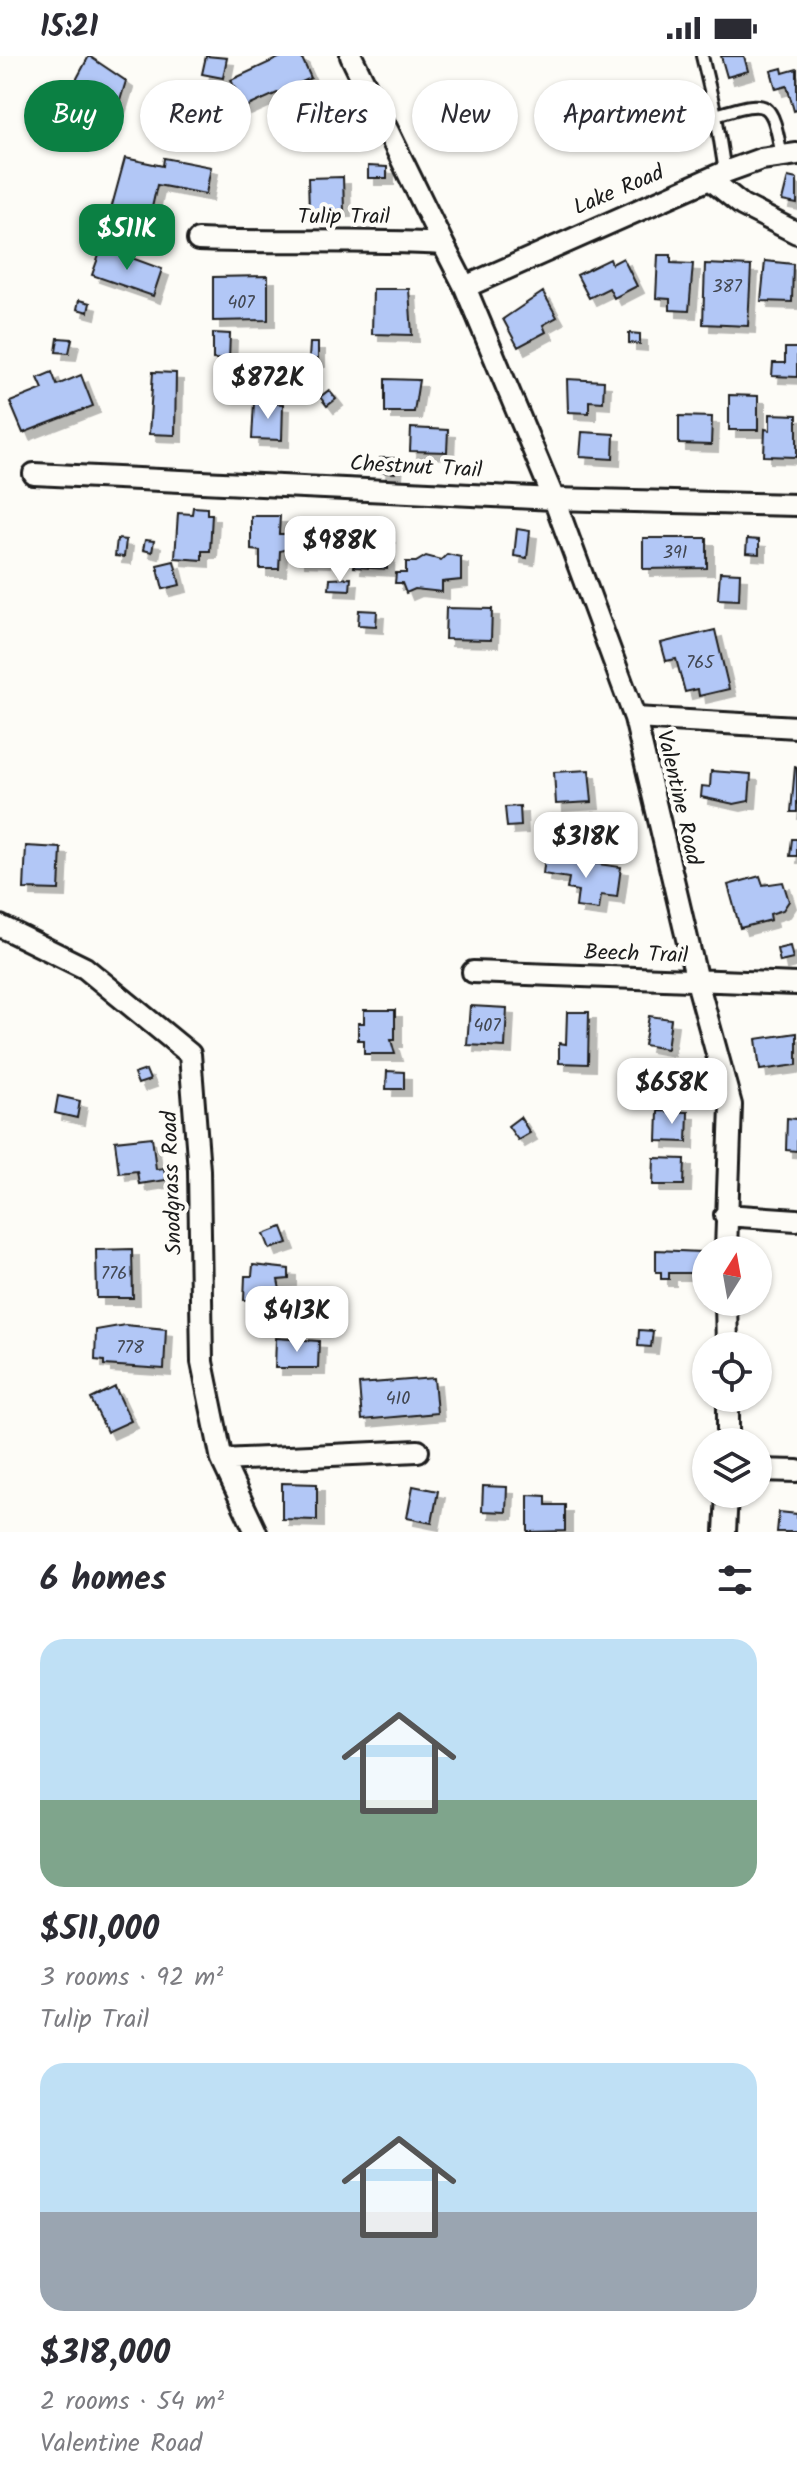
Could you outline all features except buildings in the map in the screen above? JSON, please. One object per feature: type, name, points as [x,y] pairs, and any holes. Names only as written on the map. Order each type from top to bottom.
[{"type":"street","points":[[351,56],[465,287]]},
{"type":"street","name":"Lake Road","points":[[465,287],[717,176],[789,155]]},
{"type":"street","points":[[717,176],[742,205],[797,233]]},
{"type":"street","name":"Tulip Trail","points":[[198,240],[269,242],[352,238],[443,244]]},
{"type":"street","name":"Valentine Road","points":[[465,287],[554,499],[635,718],[697,981],[731,1105],[726,1236]]},
{"type":"street","name":"Chestnut Trail","points":[[34,474],[554,499],[797,505]]},
{"type":"street","points":[[635,718],[797,727]]},
{"type":"street","name":"Snodgrass Road","points":[[0,926],[85,968],[190,1054],[199,1170],[202,1362],[222,1460],[256,1532]]},
{"type":"street","name":"Beech Trail","points":[[473,972],[797,984]]},
{"type":"street","points":[[725,1215],[797,1220]]},
{"type":"street","points":[[222,1460],[418,1451]]},
{"type":"street","points":[[772,1470],[797,1471]]},
{"type":"street","points":[[725,1532],[726,1508]]},
{"type":"lane","points":[[702,56],[716,115],[717,176]]},
{"type":"lane","points":[[716,115],[753,104],[764,106],[774,117],[789,155]]}]
